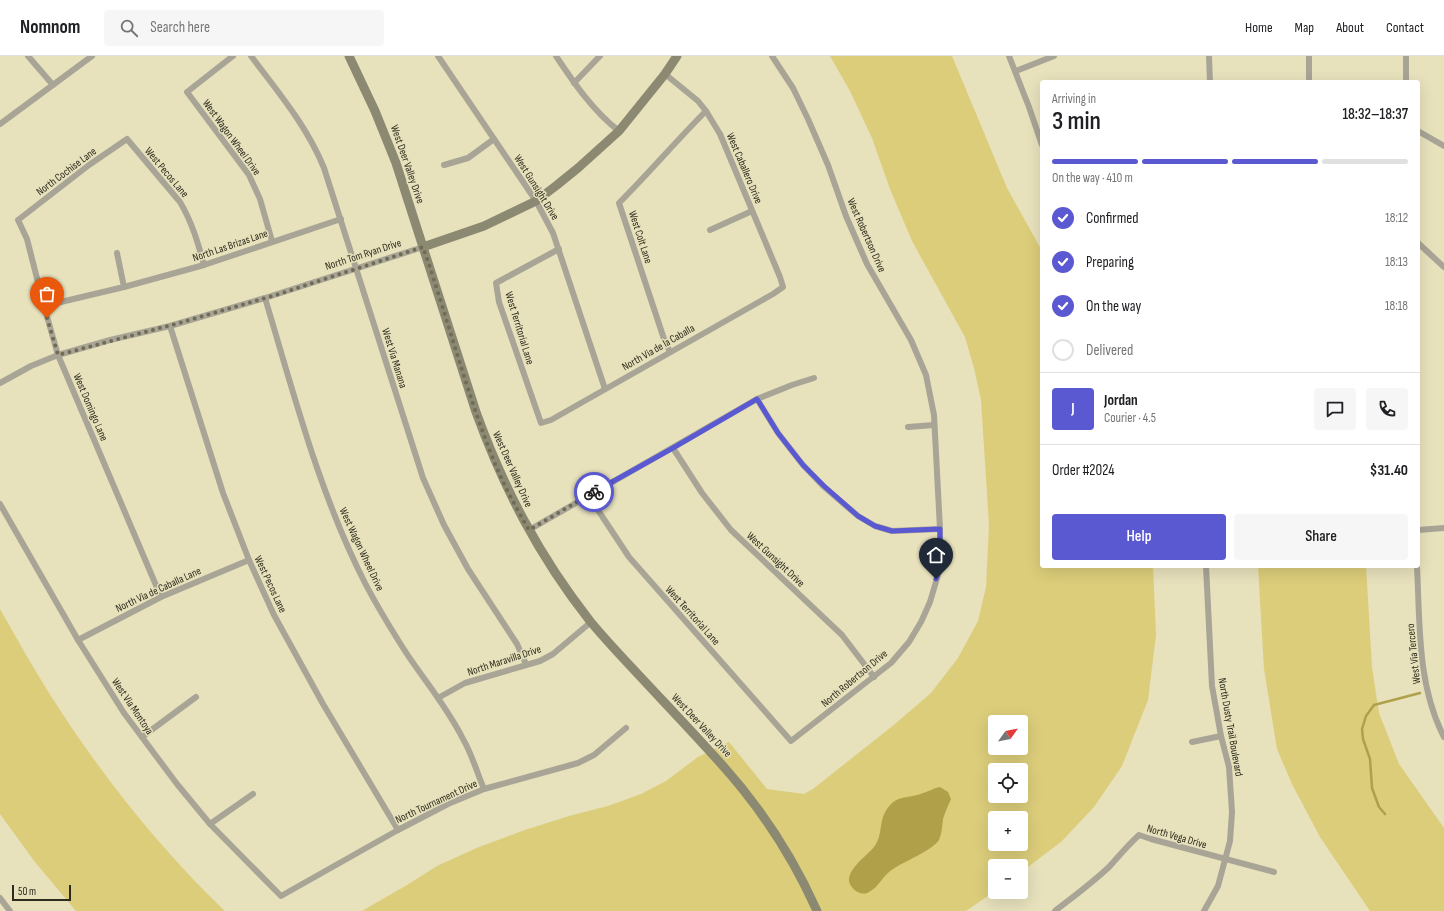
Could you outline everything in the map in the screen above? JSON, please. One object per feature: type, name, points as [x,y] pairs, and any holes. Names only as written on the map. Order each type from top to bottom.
[{"type":"street","points":[[28,56],[53,85]]},
{"type":"street","points":[[0,124],[92,56]]},
{"type":"street","name":"West Wagon Wheel Drive","points":[[233,56],[187,92],[249,175],[260,199],[272,241]]},
{"type":"street","name":"West Via Manana","points":[[251,56],[302,126],[318,152],[357,268],[423,478],[444,525],[468,569],[516,644],[526,664]]},
{"type":"street","name":"West Deer Valley Drive","points":[[349,56],[368,93],[386,135],[476,412],[492,456],[514,505],[563,585],[591,622],[716,757],[754,803],[794,864],[817,911]]},
{"type":"street","name":"West Gunsight Drive","points":[[438,56],[536,201],[553,233],[606,389]]},
{"type":"street","points":[[556,56],[574,83],[610,124],[619,131]]},
{"type":"street","points":[[574,83],[600,56]]},
{"type":"street","name":"North Tom Ryan Drive","points":[[0,383],[31,366],[58,355],[110,340],[170,326],[265,298],[484,226],[536,201],[578,168],[619,131],[665,74],[677,56]]},
{"type":"street","name":"West Robertson Drive","points":[[772,56],[793,88],[808,119],[828,165],[846,216],[868,264],[911,340],[926,375],[934,415],[940,529]]},
{"type":"street","points":[[1008,56],[1016,71],[1040,139]]},
{"type":"street","points":[[1016,71],[1054,56]]},
{"type":"street","points":[[1209,56],[1210,80]]},
{"type":"street","points":[[1309,56],[1309,80]]},
{"type":"street","points":[[1406,56],[1406,80]]},
{"type":"street","name":"West Caballero Drive","points":[[665,74],[698,100],[720,134],[780,277],[782,287]]},
{"type":"street","name":"West Colt Lane","points":[[670,352],[664,339],[618,203],[650,172],[680,137],[706,111]]},
{"type":"street","points":[[1420,132],[1444,146]]},
{"type":"street","name":"North Cochise Lane","points":[[18,220],[89,165],[127,139]]},
{"type":"street","name":"West Pecos Lane","points":[[127,139],[180,202],[194,229],[204,265]]},
{"type":"street","points":[[444,164],[468,158],[494,140]]},
{"type":"street","points":[[710,230],[752,211]]},
{"type":"street","name":"North Las Brizas Lane","points":[[44,306],[124,287],[204,265],[340,218]]},
{"type":"street","name":"West Domingo Lane","points":[[18,220],[27,239],[58,355],[161,597]]},
{"type":"street","points":[[1420,245],[1444,267]]},
{"type":"street","name":"West Territorial Lane","points":[[541,423],[499,302],[496,283],[559,249]]},
{"type":"street","points":[[117,252],[124,287]]},
{"type":"street","name":"North Via de la Caballa","points":[[541,423],[550,420],[606,389],[773,294],[782,287]]},
{"type":"street","name":"West Wagon Wheel Drive","points":[[265,298],[300,416],[341,531],[366,583],[405,651],[438,698],[464,739],[484,789]]},
{"type":"street","name":"West Pecos Lane","points":[[170,326],[222,493],[248,560],[274,615],[323,704],[398,830]]},
{"type":"street","points":[[529,530],[757,399],[814,378]]},
{"type":"street","points":[[757,399],[778,433],[803,465],[858,516],[875,526],[892,531],[940,529]]},
{"type":"street","points":[[908,427],[934,425]]},
{"type":"street","name":"West Gunsight Drive","points":[[673,448],[702,493],[731,530],[764,563],[842,635],[874,677]]},
{"type":"street","name":"West Territorial Lane","points":[[588,495],[629,557],[791,741]]},
{"type":"street","name":"West Via Montoya","points":[[0,504],[78,640],[124,713],[210,824],[281,896]]},
{"type":"street","points":[[1420,530],[1444,528]]},
{"type":"street","name":"North Robertson Drive","points":[[791,741],[891,663],[909,642],[921,622],[930,602],[940,568],[940,529]]},
{"type":"street","name":"North Via de Caballa Lane","points":[[78,640],[161,597],[248,560]]},
{"type":"street","name":"North Dusty Trail Boulevard","points":[[1204,911],[1218,886],[1230,841],[1232,812],[1229,767],[1221,736],[1212,686],[1206,568]]},
{"type":"street","name":"West Via Tercero","points":[[1417,568],[1422,663],[1428,696],[1437,723],[1444,737]]},
{"type":"street","name":"North Maravilla Drive","points":[[438,698],[465,683],[540,661],[553,654],[591,622]]},
{"type":"street","points":[[142,737],[196,697]]},
{"type":"street","name":"North Tournament Drive","points":[[281,896],[398,830],[448,804],[484,789],[578,763],[594,755],[626,728]]},
{"type":"street","points":[[1192,742],[1221,736]]},
{"type":"street","points":[[210,824],[253,794]]},
{"type":"street","name":"North Vega Drive","points":[[1055,911],[1108,867],[1139,835],[1225,860],[1274,872]]},
{"type":"street","points":[[0,898],[10,911]]},
{"type":"shaded area","points":[[830,56],[952,56],[1007,188],[1040,247],[1040,568],[1153,568],[1156,635],[1148,700],[1122,766],[1094,807],[1061,842],[1028,867],[1028,859],[988,859],[988,896],[966,911],[362,911],[437,866],[479,847],[525,830],[569,816],[608,806],[641,794],[666,781],[698,757],[729,742],[767,789],[804,794],[813,789],[895,724],[931,693],[958,658],[978,621],[986,587],[989,525],[981,400],[965,337],[912,241],[890,189],[872,138],[850,91]]},
{"type":"shaded area","points":[[1258,568],[1366,568],[1372,667],[1379,713],[1399,764],[1444,828],[1444,911],[1370,911],[1320,837],[1292,784],[1277,749],[1264,669]]},
{"type":"shaded area","points":[[0,609],[49,693],[109,780],[176,861],[225,911],[76,911],[35,862],[0,814]]},
{"type":"shaded area","points":[[940,787],[948,792],[951,799],[943,819],[939,840],[936,844],[886,874],[876,887],[869,892],[864,894],[855,890],[849,881],[850,875],[856,865],[874,847],[887,809],[896,800],[919,795]]},
{"type":"waterway","points":[[1385,814],[1379,807],[1372,788],[1370,759],[1363,739],[1362,729],[1366,716],[1374,705],[1420,693]]},
{"type":"way so far","points":[[47,318],[58,355],[110,340],[170,326],[279,294],[423,247],[476,412],[492,456],[514,505],[529,530],[594,492]]},
{"type":"route","points":[[594,492],[757,399],[778,433],[803,465],[858,516],[875,526],[892,531],[940,529],[940,568],[936,579]]}]
